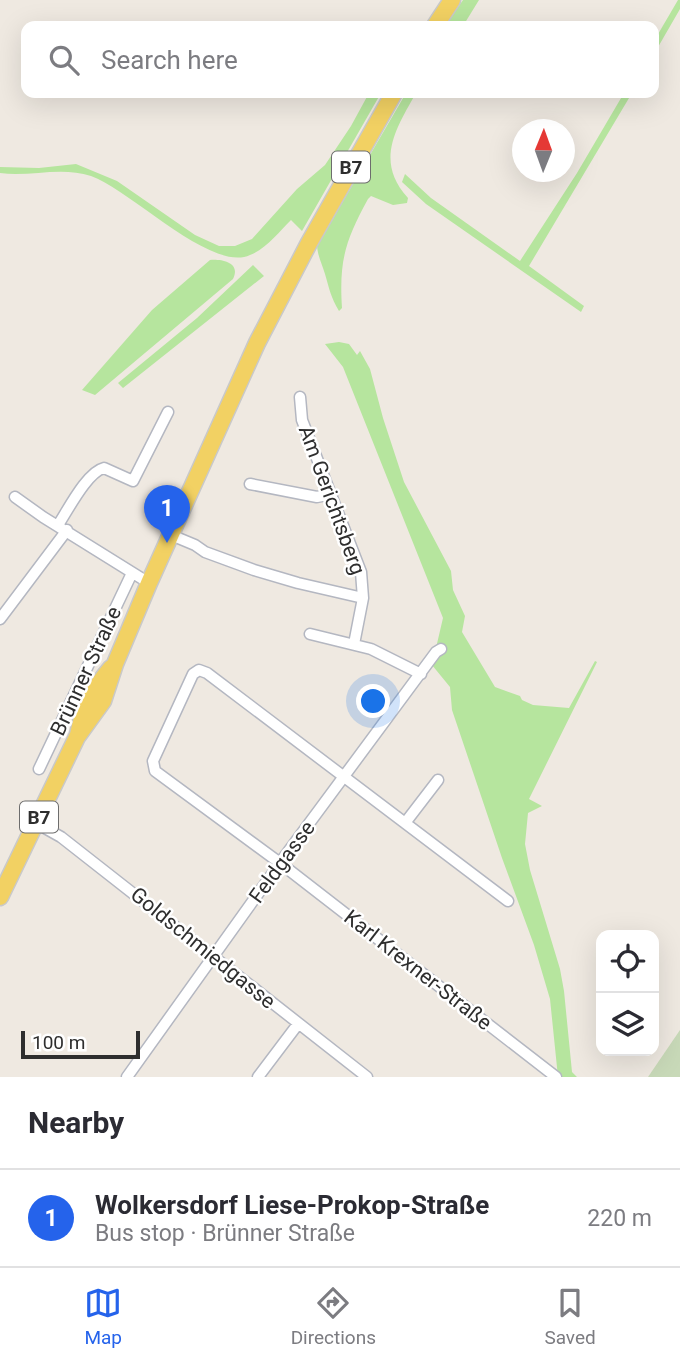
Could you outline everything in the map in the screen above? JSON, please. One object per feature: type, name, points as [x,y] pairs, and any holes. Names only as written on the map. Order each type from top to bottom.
[{"type":"main road","points":[[438,21],[452,0]]},
{"type":"main road","name":"Brünner Straße","points":[[0,897],[77,737],[103,701],[115,664],[149,583],[274,310],[391,98]]},
{"type":"street","name":"Am Gerichtsberg","points":[[300,397],[302,420],[361,572],[363,598],[354,644]]},
{"type":"street","points":[[0,619],[62,528],[86,482],[99,468],[133,481],[168,412]]},
{"type":"street","points":[[250,484],[317,497],[332,494]]},
{"type":"street","points":[[15,497],[149,583]]},
{"type":"street","points":[[171,535],[205,552],[254,570],[363,598]]},
{"type":"street","name":"Brünner Straße","points":[[40,769],[132,573]]},
{"type":"street","points":[[310,634],[354,644],[396,660],[421,674]]},
{"type":"street","name":"Feldgasse","points":[[127,1077],[280,863],[436,652],[441,649]]},
{"type":"street","name":"Karl Krexner-Straße","points":[[345,777],[207,673],[199,670],[193,674],[152,767],[556,1077]]},
{"type":"street","points":[[345,777],[508,901]]},
{"type":"street","points":[[405,823],[438,780]]},
{"type":"street","name":"Goldschmiedgasse","points":[[36,823],[61,837],[367,1077]]},
{"type":"street","points":[[258,1077],[298,1024]]},
{"type":"green space","points":[[463,0],[479,0],[466,21],[448,21]]},
{"type":"green space","points":[[680,0],[680,9],[659,45],[659,32]]},
{"type":"green space","points":[[366,98],[378,98],[302,231],[291,220],[267,244],[250,255],[234,257],[194,242],[108,184],[91,176],[68,172],[0,173],[0,167],[39,168],[76,164],[117,181],[195,235],[219,246],[235,246],[252,239],[297,189],[325,165]]},
{"type":"green space","points":[[403,98],[413,98],[396,133],[390,159],[392,172],[408,198],[407,203],[393,205],[371,196],[368,199],[345,252],[342,308],[339,311],[330,293],[317,246]]},
{"type":"green space","points":[[621,98],[629,98],[529,266],[584,306],[581,312],[426,204],[402,182],[405,174],[431,198],[520,261],[571,182],[575,182],[575,176]]},
{"type":"green space","points":[[210,260],[225,261],[233,266],[233,279],[95,395],[82,390],[152,310]]},
{"type":"green space","points":[[253,265],[264,276],[123,388],[118,383],[197,318]]},
{"type":"green space","points":[[325,344],[349,344],[357,355],[360,351],[370,369],[404,482],[451,571],[453,590],[465,616],[462,632],[495,687],[520,696],[522,700],[533,705],[569,708],[595,661],[597,662],[529,799],[542,806],[528,813],[525,844],[530,870],[560,969],[572,1072],[577,1077],[558,1077],[550,999],[534,945],[452,710],[450,687],[432,665],[443,618],[343,367]]},
{"type":"green space","points":[[680,1030],[680,1077],[648,1077]]},
{"type":"place","name":"Wolkersdorf Liese-Prokop-Straße","points":[[167,543]]}]
